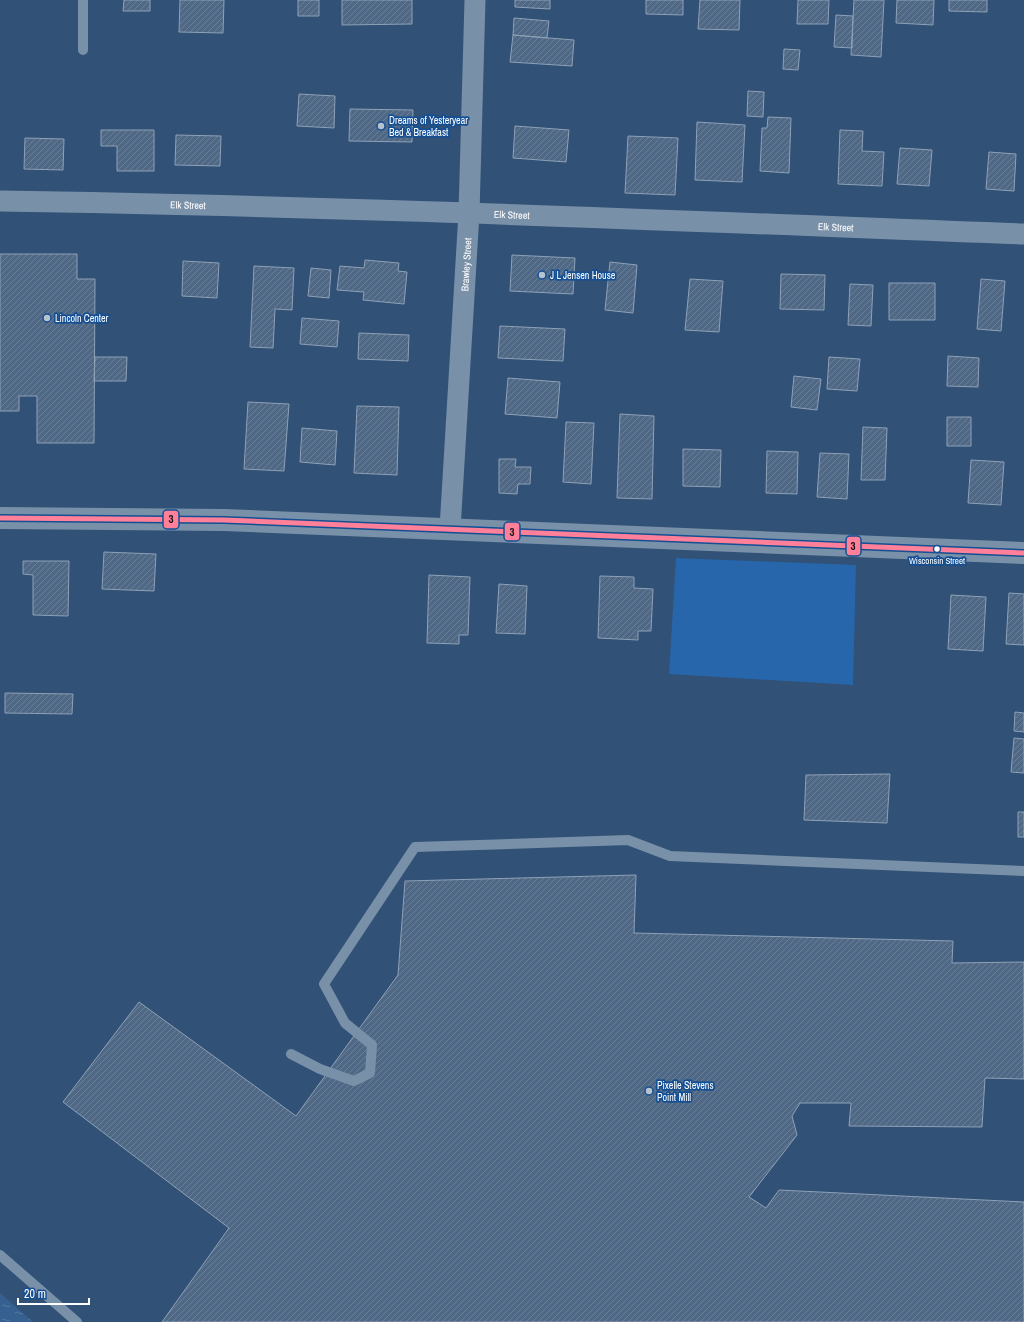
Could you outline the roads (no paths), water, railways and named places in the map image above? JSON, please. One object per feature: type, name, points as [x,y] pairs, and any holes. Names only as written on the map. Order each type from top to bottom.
[{"type":"street","name":"Brawley Street","points":[[450,529],[469,213],[475,0]]},
{"type":"street","name":"Elk Street","points":[[0,201],[469,213],[1024,234]]},
{"type":"street","points":[[0,518],[224,520],[1024,553]]},
{"type":"lane","points":[[83,0],[83,50]]},
{"type":"lane","points":[[291,1054],[320,1069],[354,1080],[370,1073],[372,1045],[345,1023],[324,984],[415,846],[628,840],[670,856],[1024,871]]},
{"type":"lane","points":[[0,1255],[77,1322]]},
{"type":"water","points":[[0,1293],[33,1322],[0,1322]]},
{"type":"place","name":"Dreams of Yesteryear Bed & Breakfast","points":[[381,126]]},
{"type":"place","name":"J L Jensen House","points":[[542,275]]},
{"type":"place","name":"Lincoln Center","points":[[47,318]]},
{"type":"place","name":"Wisconsin Street","points":[[937,549]]},
{"type":"place","name":"Pixelle Stevens Point Mill","points":[[649,1091]]}]
